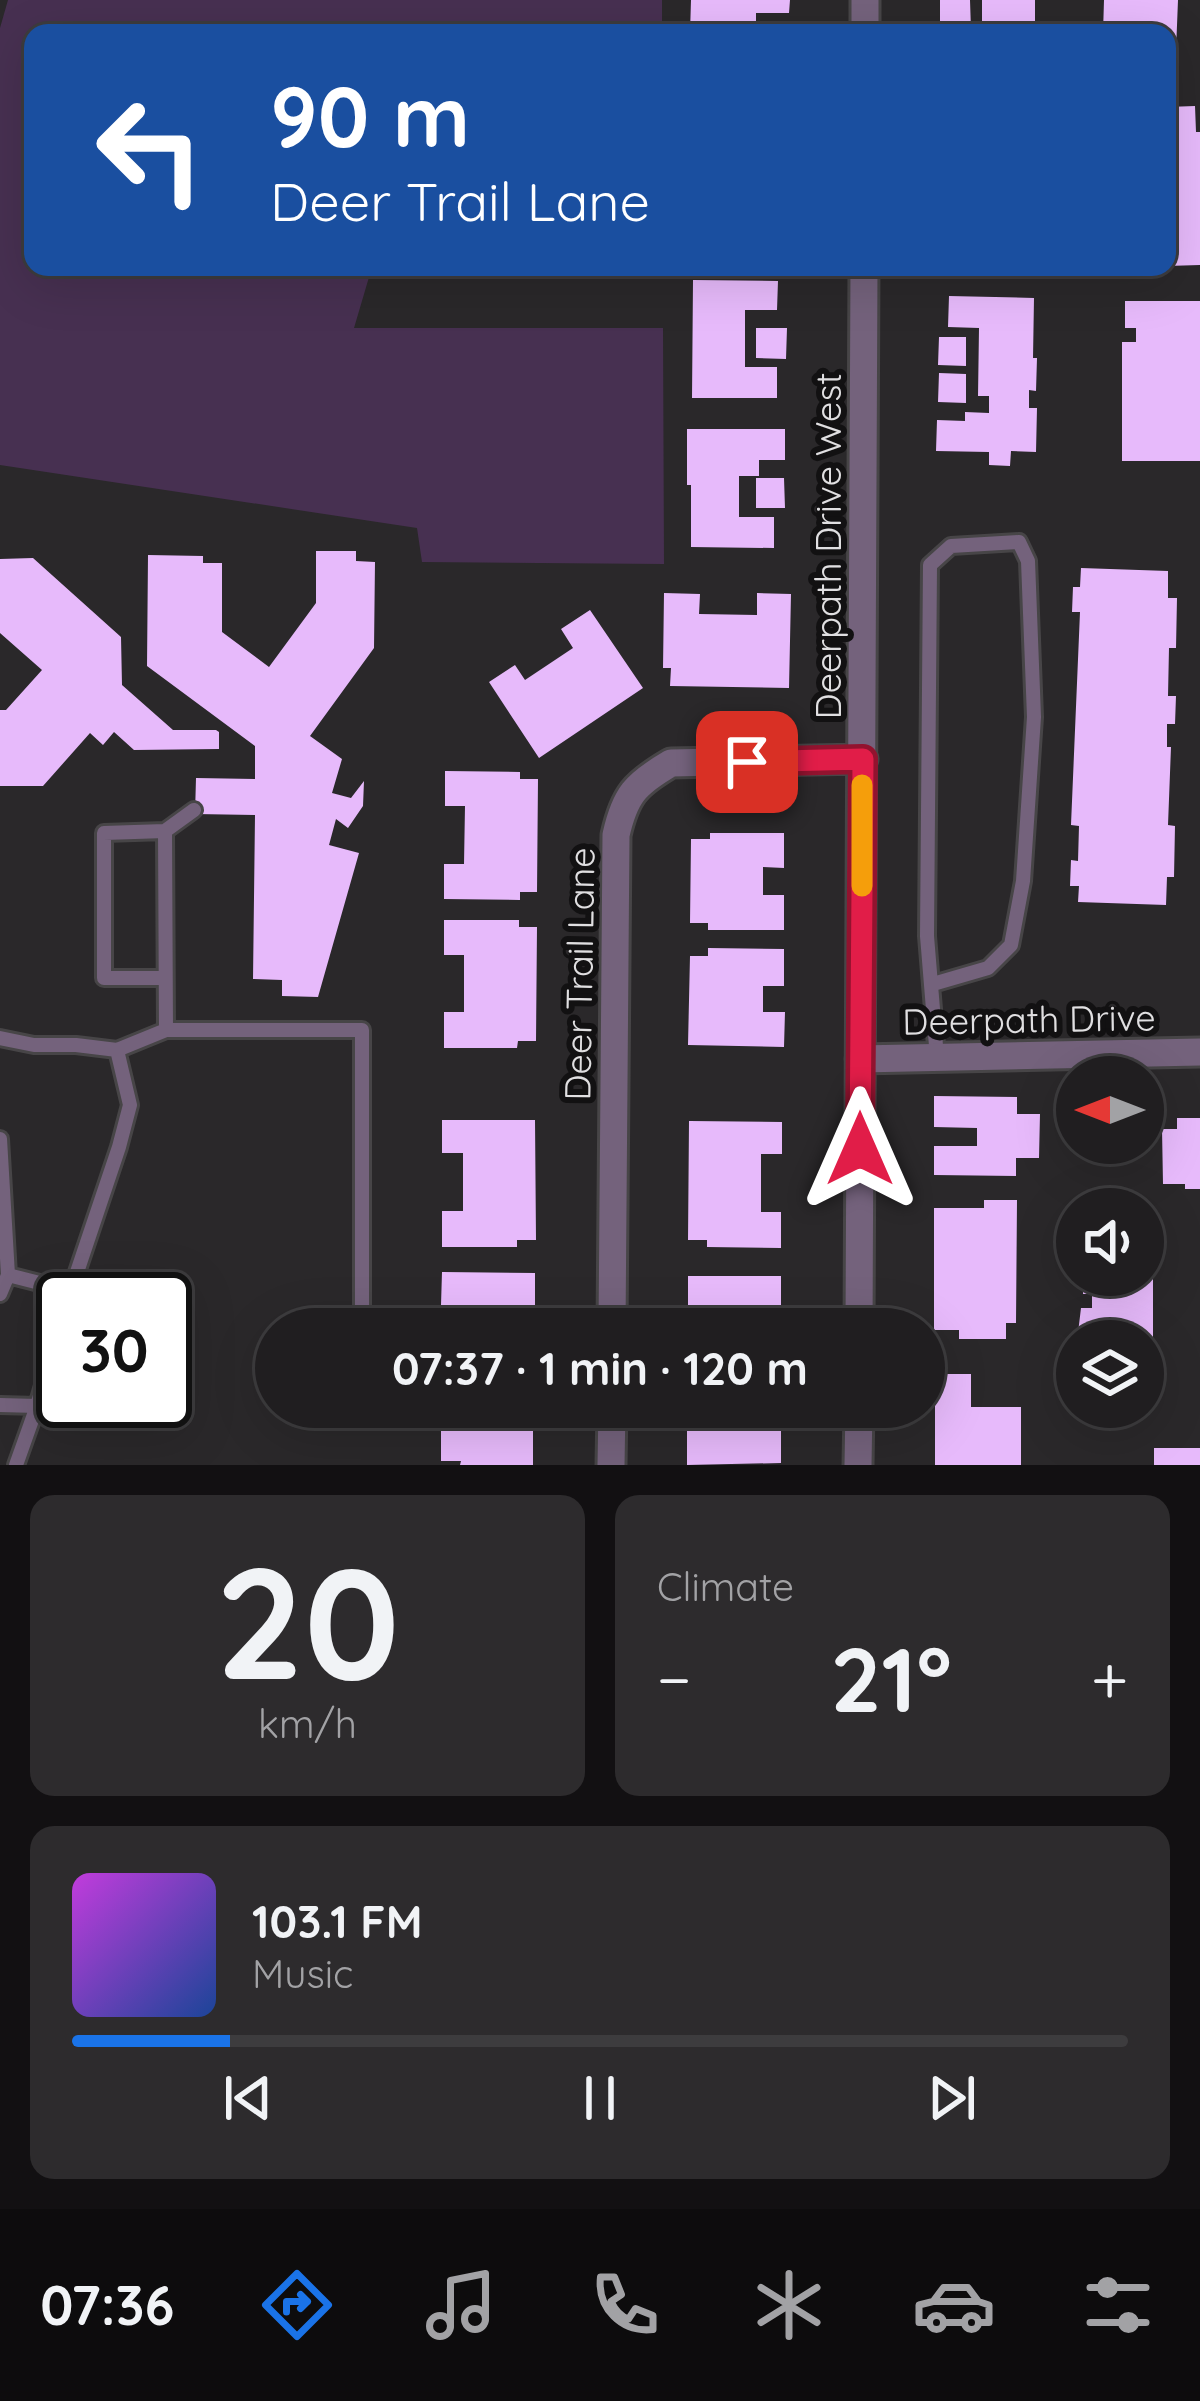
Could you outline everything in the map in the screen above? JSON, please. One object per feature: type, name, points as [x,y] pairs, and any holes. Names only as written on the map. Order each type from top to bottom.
[{"type":"street","name":"Deerpath Drive West","points":[[860,1308],[864,276]]},
{"type":"street","name":"Deer Trail Lane","points":[[612,1308],[616,835],[622,808],[643,779],[670,763],[863,759]]},
{"type":"street","name":"Deerpath Drive","points":[[860,1059],[1200,1052]]},
{"type":"street","points":[[611,1465],[612,1428]]},
{"type":"street","points":[[859,1428],[859,1465]]},
{"type":"lane","points":[[933,984],[988,968],[1011,945],[1023,881],[1034,717],[1028,561],[1019,542],[951,546],[930,565],[928,936],[938,1058]]},
{"type":"lane","points":[[165,978],[104,978],[104,833],[165,832],[194,810]]},
{"type":"lane","points":[[165,832],[166,1030]]},
{"type":"lane","points":[[0,1039],[117,1050],[166,1030],[362,1030],[362,1308]]},
{"type":"lane","points":[[77,1272],[130,1105],[117,1050]]},
{"type":"lane","points":[[0,1139],[8,1275],[0,1294]]},
{"type":"lane","points":[[8,1275],[36,1284]]},
{"type":"lane","points":[[0,1405],[36,1406]]},
{"type":"lane","points":[[16,1465],[36,1409]]},
{"type":"shaded area","points":[[8,0],[662,0],[662,24],[24,24],[24,276],[369,276],[354,328],[663,328],[664,564],[422,562],[417,528],[0,465],[0,28]]},
{"type":"building","points":[[691,0],[790,0],[789,13],[756,13],[756,24],[690,24]]},
{"type":"building","points":[[940,0],[970,0],[971,24],[940,24]]},
{"type":"building","points":[[982,0],[1035,0],[1035,24],[982,24]]},
{"type":"building","points":[[1104,0],[1178,0],[1176,51],[1176,24],[1103,24]]},
{"type":"building","points":[[1195,106],[1196,132],[1200,132],[1200,265],[1176,266],[1176,107]]},
{"type":"building","points":[[693,280],[778,281],[777,310],[745,310],[745,367],[777,367],[777,398],[692,398]]},
{"type":"building","points":[[949,296],[1034,298],[1036,391],[1029,390],[1029,408],[1037,408],[1036,452],[1011,451],[1010,466],[989,465],[989,452],[936,451],[937,420],[965,421],[965,412],[989,413],[989,396],[978,396],[979,328],[948,327]]},
{"type":"building","points":[[1125,301],[1200,301],[1200,461],[1122,461],[1122,342],[1136,342],[1136,328],[1125,328]]},
{"type":"building","points":[[756,328],[787,328],[786,359],[756,358]]},
{"type":"building","points":[[939,337],[966,337],[966,366],[938,365]]},
{"type":"building","points":[[939,373],[966,374],[966,403],[938,402]]},
{"type":"building","points":[[687,429],[785,429],[785,460],[759,460],[759,476],[739,476],[739,517],[774,517],[774,548],[691,547]]},
{"type":"building","points":[[756,478],[784,478],[785,508],[756,508]]},
{"type":"building","points":[[316,551],[356,551],[356,561],[375,562],[374,648],[310,736],[342,759],[332,793],[351,798],[364,781],[363,806],[348,828],[336,819],[329,845],[359,853],[318,997],[282,996],[282,980],[253,979],[255,815],[195,814],[196,778],[255,779],[255,746],[147,666],[148,555],[203,556],[203,563],[222,563],[222,632],[269,667],[316,603]]},
{"type":"building","points":[[33,558],[121,637],[122,685],[173,730],[216,730],[219,749],[134,750],[114,732],[103,745],[90,733],[43,786],[0,786],[0,710],[6,710],[42,670],[0,633],[0,559]]},
{"type":"building","points":[[1081,568],[1168,571],[1168,598],[1177,598],[1168,696],[1176,696],[1175,724],[1167,724],[1167,747],[1171,747],[1168,825],[1175,826],[1174,877],[1167,877],[1166,905],[1078,902],[1079,886],[1070,886],[1071,860],[1078,861],[1079,826],[1071,825],[1080,612],[1072,612],[1073,587],[1080,587]]},
{"type":"building","points":[[664,593],[700,594],[699,614],[757,615],[757,593],[791,594],[789,688],[670,686],[671,668],[663,668]]},
{"type":"building","points":[[590,610],[643,688],[539,758],[489,682],[515,665],[525,680],[573,648],[561,629]]},
{"type":"building","points":[[445,771],[520,772],[520,779],[538,779],[537,892],[520,892],[520,900],[444,899],[444,864],[464,864],[465,806],[445,806]]},
{"type":"building","points":[[710,833],[784,833],[784,868],[763,867],[763,895],[784,895],[784,930],[708,930],[708,923],[690,923],[691,839],[710,839]]},
{"type":"building","points":[[444,920],[519,920],[519,927],[537,927],[536,1041],[518,1041],[517,1048],[444,1048],[444,1012],[464,1012],[464,955],[444,955]]},
{"type":"building","points":[[708,948],[784,949],[784,986],[763,986],[763,1012],[785,1012],[784,1047],[688,1045],[690,956],[708,956]]},
{"type":"building","points":[[934,1096],[1017,1097],[1017,1114],[1040,1114],[1039,1158],[1016,1158],[1016,1176],[934,1175],[934,1146],[977,1146],[977,1128],[934,1127]]},
{"type":"building","points":[[1177,1118],[1200,1118],[1200,1189],[1163,1184],[1164,1129],[1177,1129]]},
{"type":"building","points":[[442,1120],[535,1120],[536,1240],[517,1240],[517,1247],[442,1247],[442,1211],[463,1211],[463,1153],[442,1153]]},
{"type":"building","points":[[689,1121],[782,1122],[782,1154],[761,1154],[761,1212],[781,1212],[781,1248],[707,1247],[707,1240],[688,1240]]},
{"type":"building","points":[[984,1200],[1017,1200],[1016,1323],[1006,1323],[1006,1339],[959,1339],[959,1330],[945,1330],[945,1308],[934,1308],[934,1208],[984,1208]]},
{"type":"building","points":[[442,1272],[535,1273],[535,1308],[441,1305]]},
{"type":"building","points":[[688,1276],[781,1276],[781,1308],[688,1308]]},
{"type":"building","points":[[1092,1296],[1153,1296],[1153,1320],[1080,1320],[1081,1308],[1092,1308]]},
{"type":"building","points":[[945,1374],[971,1374],[971,1407],[1021,1407],[1021,1465],[935,1465],[935,1428],[945,1428]]},
{"type":"building","points":[[441,1428],[533,1428],[533,1465],[441,1461]]},
{"type":"building","points":[[687,1430],[781,1430],[781,1463],[687,1465]]},
{"type":"building","points":[[1154,1448],[1200,1448],[1200,1465],[1154,1465]]},
{"type":"slow traffic","points":[[862,785],[862,886]]},
{"type":"route","points":[[747,762],[863,759],[860,1149]]}]
